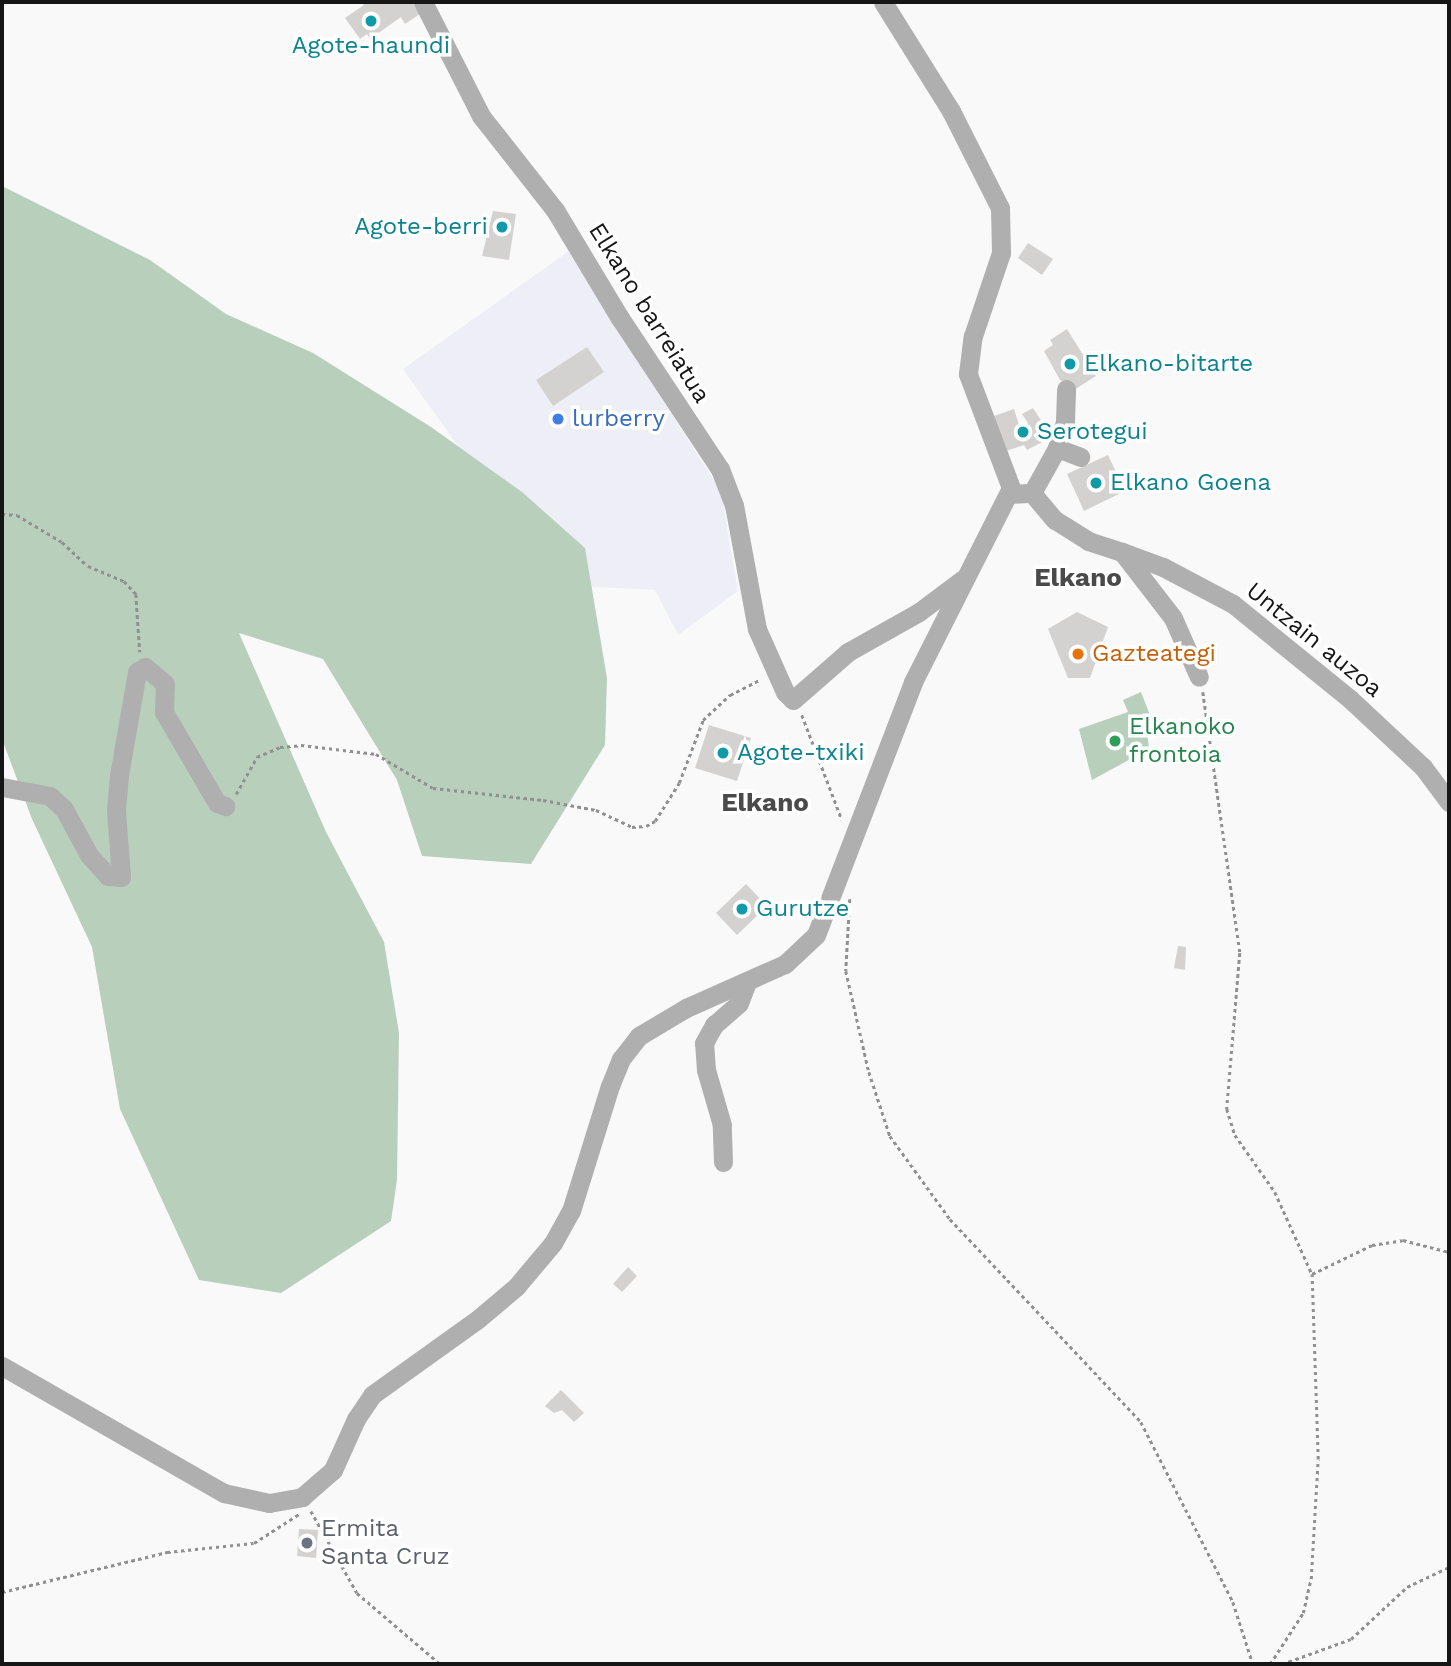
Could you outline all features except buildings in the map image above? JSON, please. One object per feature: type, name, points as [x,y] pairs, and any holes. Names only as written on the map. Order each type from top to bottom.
[{"type":"street","name":"Elkano barreiatua","points":[[423,2],[481,116],[555,209],[620,318],[720,469],[734,505],[753,615],[775,676],[793,700]]},
{"type":"street","points":[[2,1366],[224,1493],[269,1503],[302,1497],[333,1470],[356,1419],[372,1395],[478,1319],[516,1287],[553,1243],[580,1185],[610,1086],[621,1059],[639,1036],[686,1008],[747,982],[793,958],[816,935],[913,682],[1010,494],[1005,462],[979,411],[968,374],[973,336],[1001,253],[999,208],[951,111],[883,2]]},
{"type":"street","points":[[1032,493],[1057,448],[1065,421],[1066,389]]},
{"type":"street","points":[[1057,448],[1080,457]]},
{"type":"street","points":[[1010,494],[1032,493]]},
{"type":"street","points":[[1032,493],[1055,520],[1088,541],[1122,552],[1172,618],[1199,677]]},
{"type":"street","name":"Untzain auzoa","points":[[1122,552],[1163,567],[1233,604],[1350,699],[1423,767],[1449,802]]},
{"type":"street","points":[[793,700],[848,652],[919,612],[968,575]]},
{"type":"street","points":[[2,787],[50,796],[64,808],[89,855],[108,876],[121,877],[116,810],[119,775],[137,672],[147,668],[165,684],[164,712],[217,803],[225,806]]},
{"type":"street","points":[[723,1162],[722,1125],[706,1070],[704,1043],[714,1025],[739,1003],[747,982]]},
{"type":"path","points":[[2,514],[16,515],[62,542],[88,566],[124,581],[136,594],[139,649],[147,668]]},
{"type":"path","points":[[225,806],[257,757],[290,745],[376,754],[433,788],[543,800],[596,810],[632,827],[646,826],[655,821],[678,783],[697,730],[710,712],[747,684],[775,676]]},
{"type":"path","points":[[1199,677],[1210,722],[1240,953],[1227,1109],[1235,1135],[1275,1192],[1312,1274],[1318,1460],[1311,1579],[1303,1613],[1270,1664]]},
{"type":"path","points":[[793,700],[821,756],[843,821]]},
{"type":"path","points":[[850,895],[846,946],[853,1014],[890,1136],[950,1219],[1141,1422],[1233,1602],[1253,1664]]},
{"type":"path","points":[[1312,1274],[1372,1245],[1403,1240],[1449,1252]]},
{"type":"path","points":[[2,1592],[167,1552],[254,1542],[294,1521],[307,1504],[357,1593],[440,1664]]},
{"type":"path","points":[[1282,1664],[1351,1639],[1407,1587],[1449,1567]]},
{"type":"shaded area","name":"lurberry","points":[[569,251],[721,492],[738,591],[678,635],[655,590],[557,585],[403,369]]},
{"type":"green space","points":[[2,186],[150,260],[226,314],[313,353],[431,427],[522,492],[585,548],[607,678],[605,745],[531,864],[422,856],[397,780],[323,659],[239,633],[326,832],[384,942],[399,1033],[397,1180],[391,1221],[281,1293],[199,1280],[120,1109],[92,947],[32,819],[2,739]]},
{"type":"green space","name":"Elkanoko frontoia","points":[[1141,692],[1155,728],[1147,732],[1149,749],[1092,780],[1079,729],[1128,712],[1123,700]]},
{"type":"place","name":"Agote-haundi","points":[[371,21]]},
{"type":"place","name":"Agote-berri","points":[[502,227]]},
{"type":"place","name":"Elkano-bitarte","points":[[1070,364]]},
{"type":"place","name":"lurberry","points":[[558,419]]},
{"type":"place","name":"Serotegui","points":[[1023,432]]},
{"type":"place","name":"Elkano Goena","points":[[1096,483]]},
{"type":"place","name":"Gazteategi","points":[[1078,654]]},
{"type":"place","name":"Elkanoko frontoia","points":[[1115,741]]},
{"type":"place","name":"Agote-txiki","points":[[723,753]]},
{"type":"place","name":"Gurutze","points":[[742,909]]},
{"type":"place","name":"Ermita Santa Cruz","points":[[307,1543]]},
{"type":"district","name":"Elkano","points":[[1078,578]]},
{"type":"district","name":"Elkano","points":[[765,803]]}]
